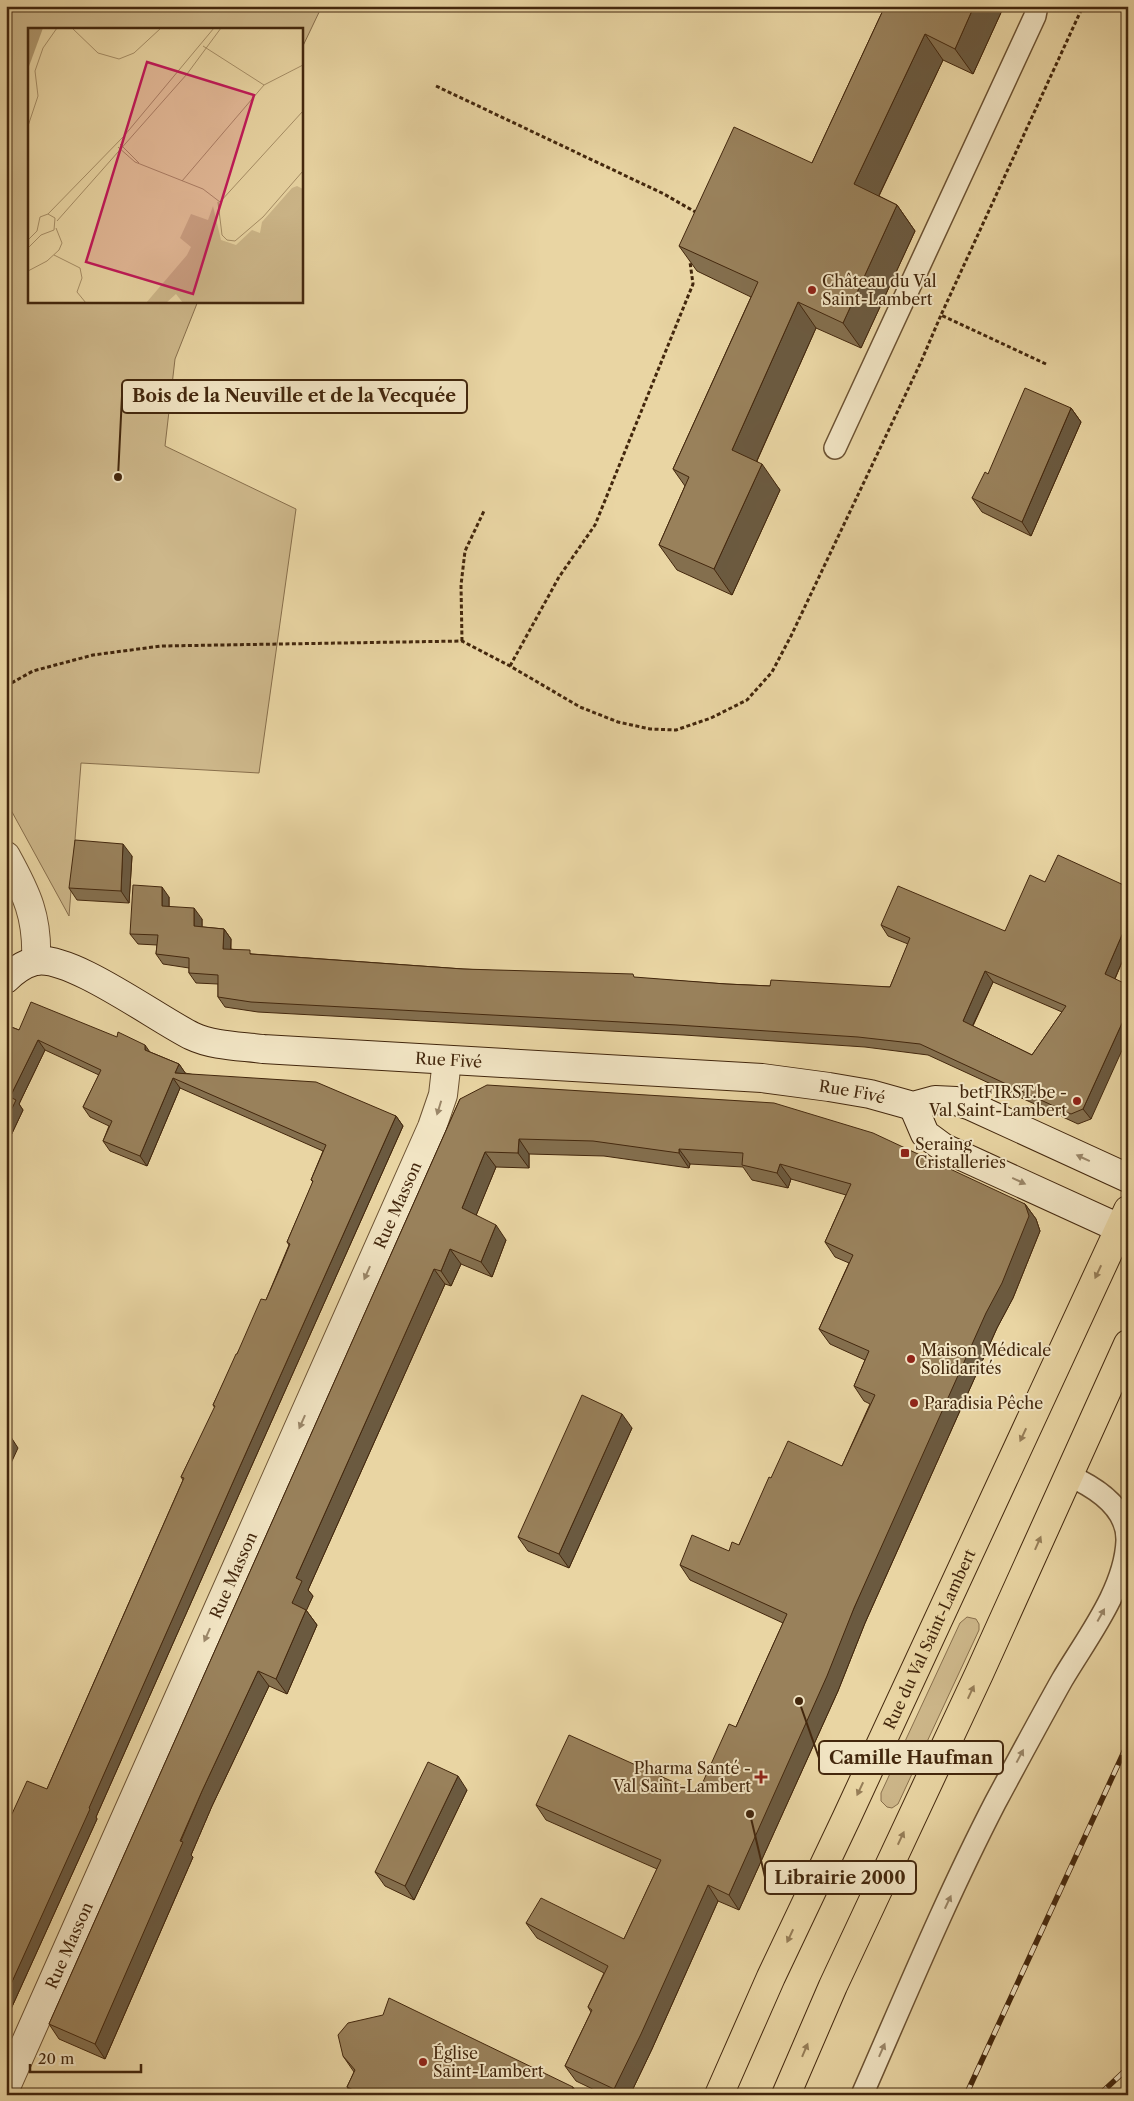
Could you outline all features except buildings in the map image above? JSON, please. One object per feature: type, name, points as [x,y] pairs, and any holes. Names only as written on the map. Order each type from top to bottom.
[{"type":"main road","name":"Rue du Val Saint-Lambert","points":[[719,2095],[771,1977],[1125,1222]]},
{"type":"main road","points":[[786,2095],[833,1986],[979,1674],[1128,1344]]},
{"type":"street","points":[[6,856],[31,907],[36,927],[36,961],[16,970],[6,979]]},
{"type":"street","name":"Rue Fivé","points":[[36,961],[58,963],[79,971],[194,1037],[220,1044],[263,1049],[762,1078],[870,1094],[913,1106],[935,1100],[956,1101],[971,1106],[1128,1178]]},
{"type":"street","name":"Rue Masson","points":[[6,2087],[429,1134],[442,1095],[447,1060]]},
{"type":"street","points":[[913,1106],[925,1134],[944,1148],[1125,1222]]},
{"type":"lane","points":[[835,448],[1037,6]]},
{"type":"lane","points":[[862,2095],[936,1929],[995,1804],[1050,1702],[1110,1598],[1124,1565],[1127,1539],[1121,1517],[1105,1496],[1090,1484],[1068,1475]]},
{"type":"path","points":[[6,686],[33,671],[93,655],[161,646],[462,641],[510,666],[580,707],[618,722],[650,729],[676,730],[711,718],[747,700],[772,672],[791,636],[920,364],[1083,6]]},
{"type":"path","points":[[436,86],[664,194],[700,216]]},
{"type":"path","points":[[510,666],[559,577],[595,525],[693,284],[690,262],[693,254]]},
{"type":"path","points":[[941,315],[1046,364]]},
{"type":"path","points":[[462,641],[461,585],[465,551],[484,511]]},
{"type":"shaded area","points":[[6,6],[322,6],[302,48],[302,28],[28,28],[28,302],[198,302],[175,359],[165,446],[296,509],[259,773],[81,763],[69,916],[6,801]]},
{"type":"shaded area","points":[[967,1617],[976,1619],[979,1624],[979,1630],[898,1804],[892,1808],[887,1807],[881,1801],[881,1793],[960,1623]]},
{"type":"railway","points":[[966,2095],[1128,1743]]},
{"type":"railway","points":[[1099,2095],[1128,2068]]},
{"type":"place","name":"Château du Val Saint-Lambert","points":[[812,290]]},
{"type":"place","name":"Bois de la Neuville et de la Vecquée","points":[[118,477]]},
{"type":"place","name":"betFIRST.be - Val Saint-Lambert","points":[[1077,1101]]},
{"type":"place","name":"Seraing Cristalleries","points":[[905,1153]]},
{"type":"place","name":"Maison Médicale Solidarités","points":[[911,1359]]},
{"type":"place","name":"Paradisia Pêche","points":[[914,1403]]},
{"type":"place","name":"Camille Haufman","points":[[799,1701]]},
{"type":"place","name":"Pharma Santé - Val Saint-Lambert","points":[[761,1777]]},
{"type":"place","name":"Librairie 2000","points":[[750,1814]]},
{"type":"place","name":"Église Saint-Lambert","points":[[423,2062]]}]
